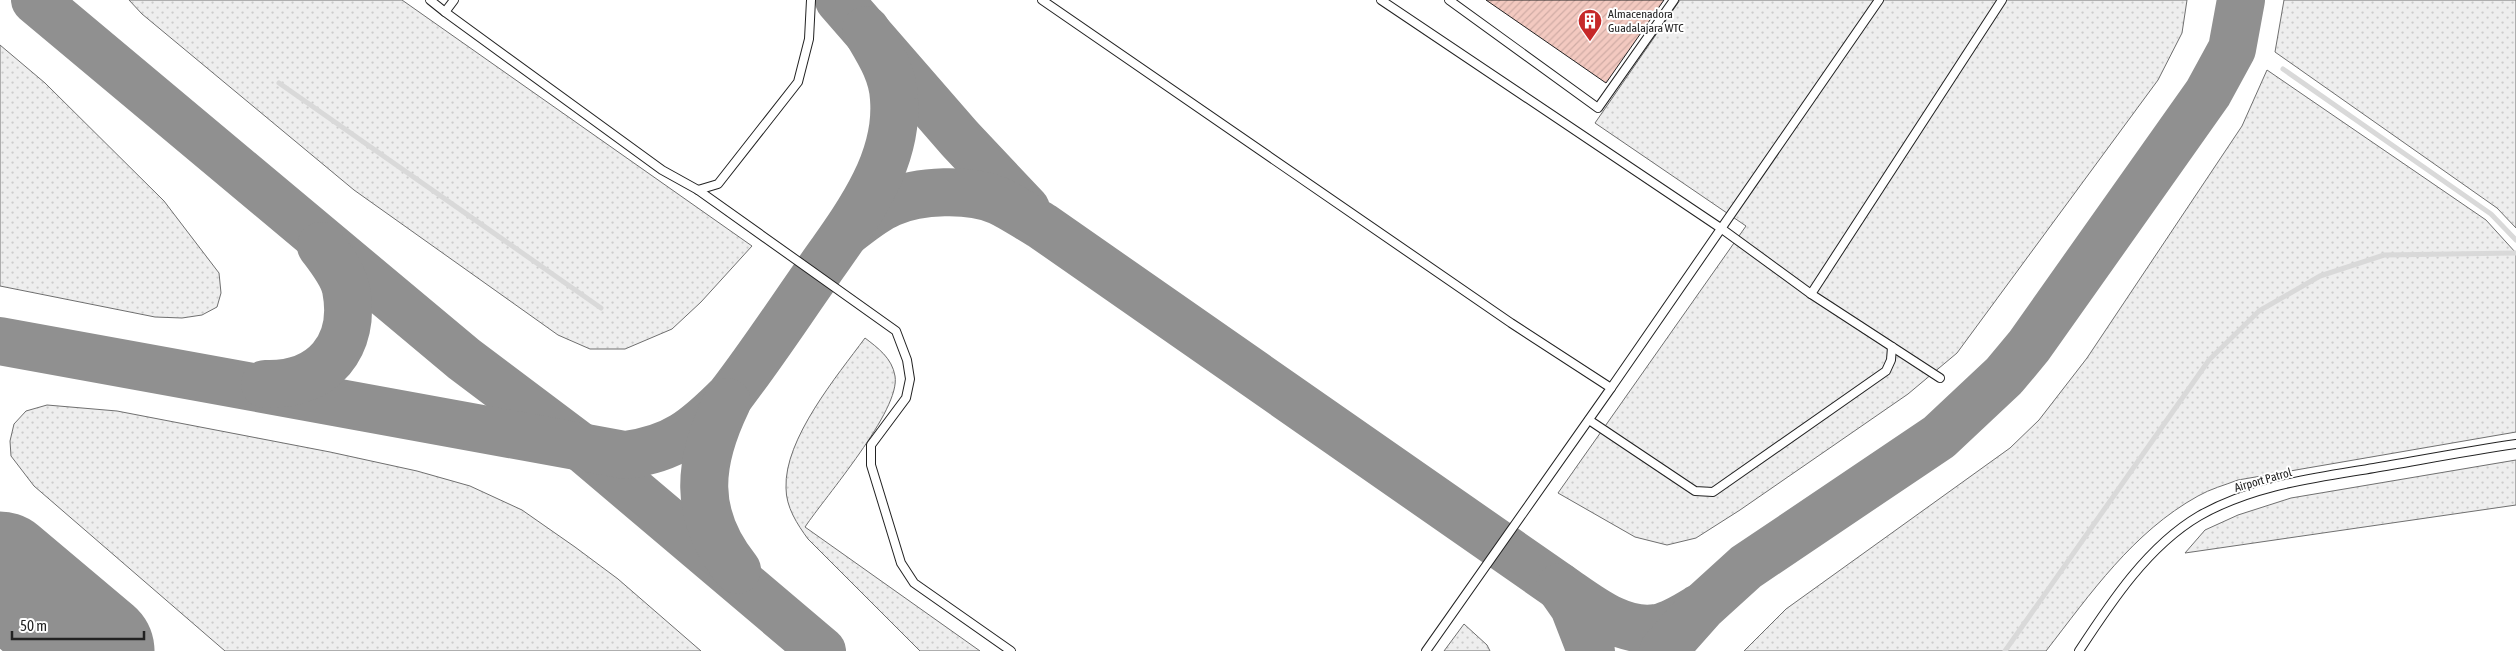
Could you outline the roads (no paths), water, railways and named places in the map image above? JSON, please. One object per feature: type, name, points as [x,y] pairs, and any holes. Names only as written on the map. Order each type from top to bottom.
[{"type":"lane","points":[[430,0],[662,170],[698,190],[896,331],[907,360],[910,379],[906,398],[871,445],[871,465],[901,563],[914,583],[1011,651]]},
{"type":"lane","points":[[445,12],[454,0]]},
{"type":"lane","points":[[698,190],[718,184],[798,82],[809,39],[811,0]]},
{"type":"lane","points":[[1042,0],[1511,322],[1611,388]]},
{"type":"lane","points":[[1381,0],[1722,229],[1810,294],[1940,378]]},
{"type":"lane","points":[[1449,0],[1598,108],[1674,0]]},
{"type":"lane","points":[[1426,651],[1722,229],[1879,0]]},
{"type":"lane","points":[[1810,294],[2002,0]]},
{"type":"lane","points":[[1589,420],[1695,491],[1713,492],[1886,371],[1891,360],[1892,347]]},
{"type":"lane","name":"Airport Patrol","points":[[2079,651],[2129,581],[2160,546],[2199,517],[2246,494],[2299,481],[2516,444]]},
{"type":"waterway","points":[[2283,69],[2491,214],[2516,240]]},
{"type":"waterway","points":[[279,83],[601,308]]},
{"type":"waterway","points":[[2005,651],[2209,360],[2259,311],[2320,276],[2384,255],[2516,253]]},
{"type":"place","name":"Almacenadora Guadalajara WTC","points":[[1590,42]]}]
